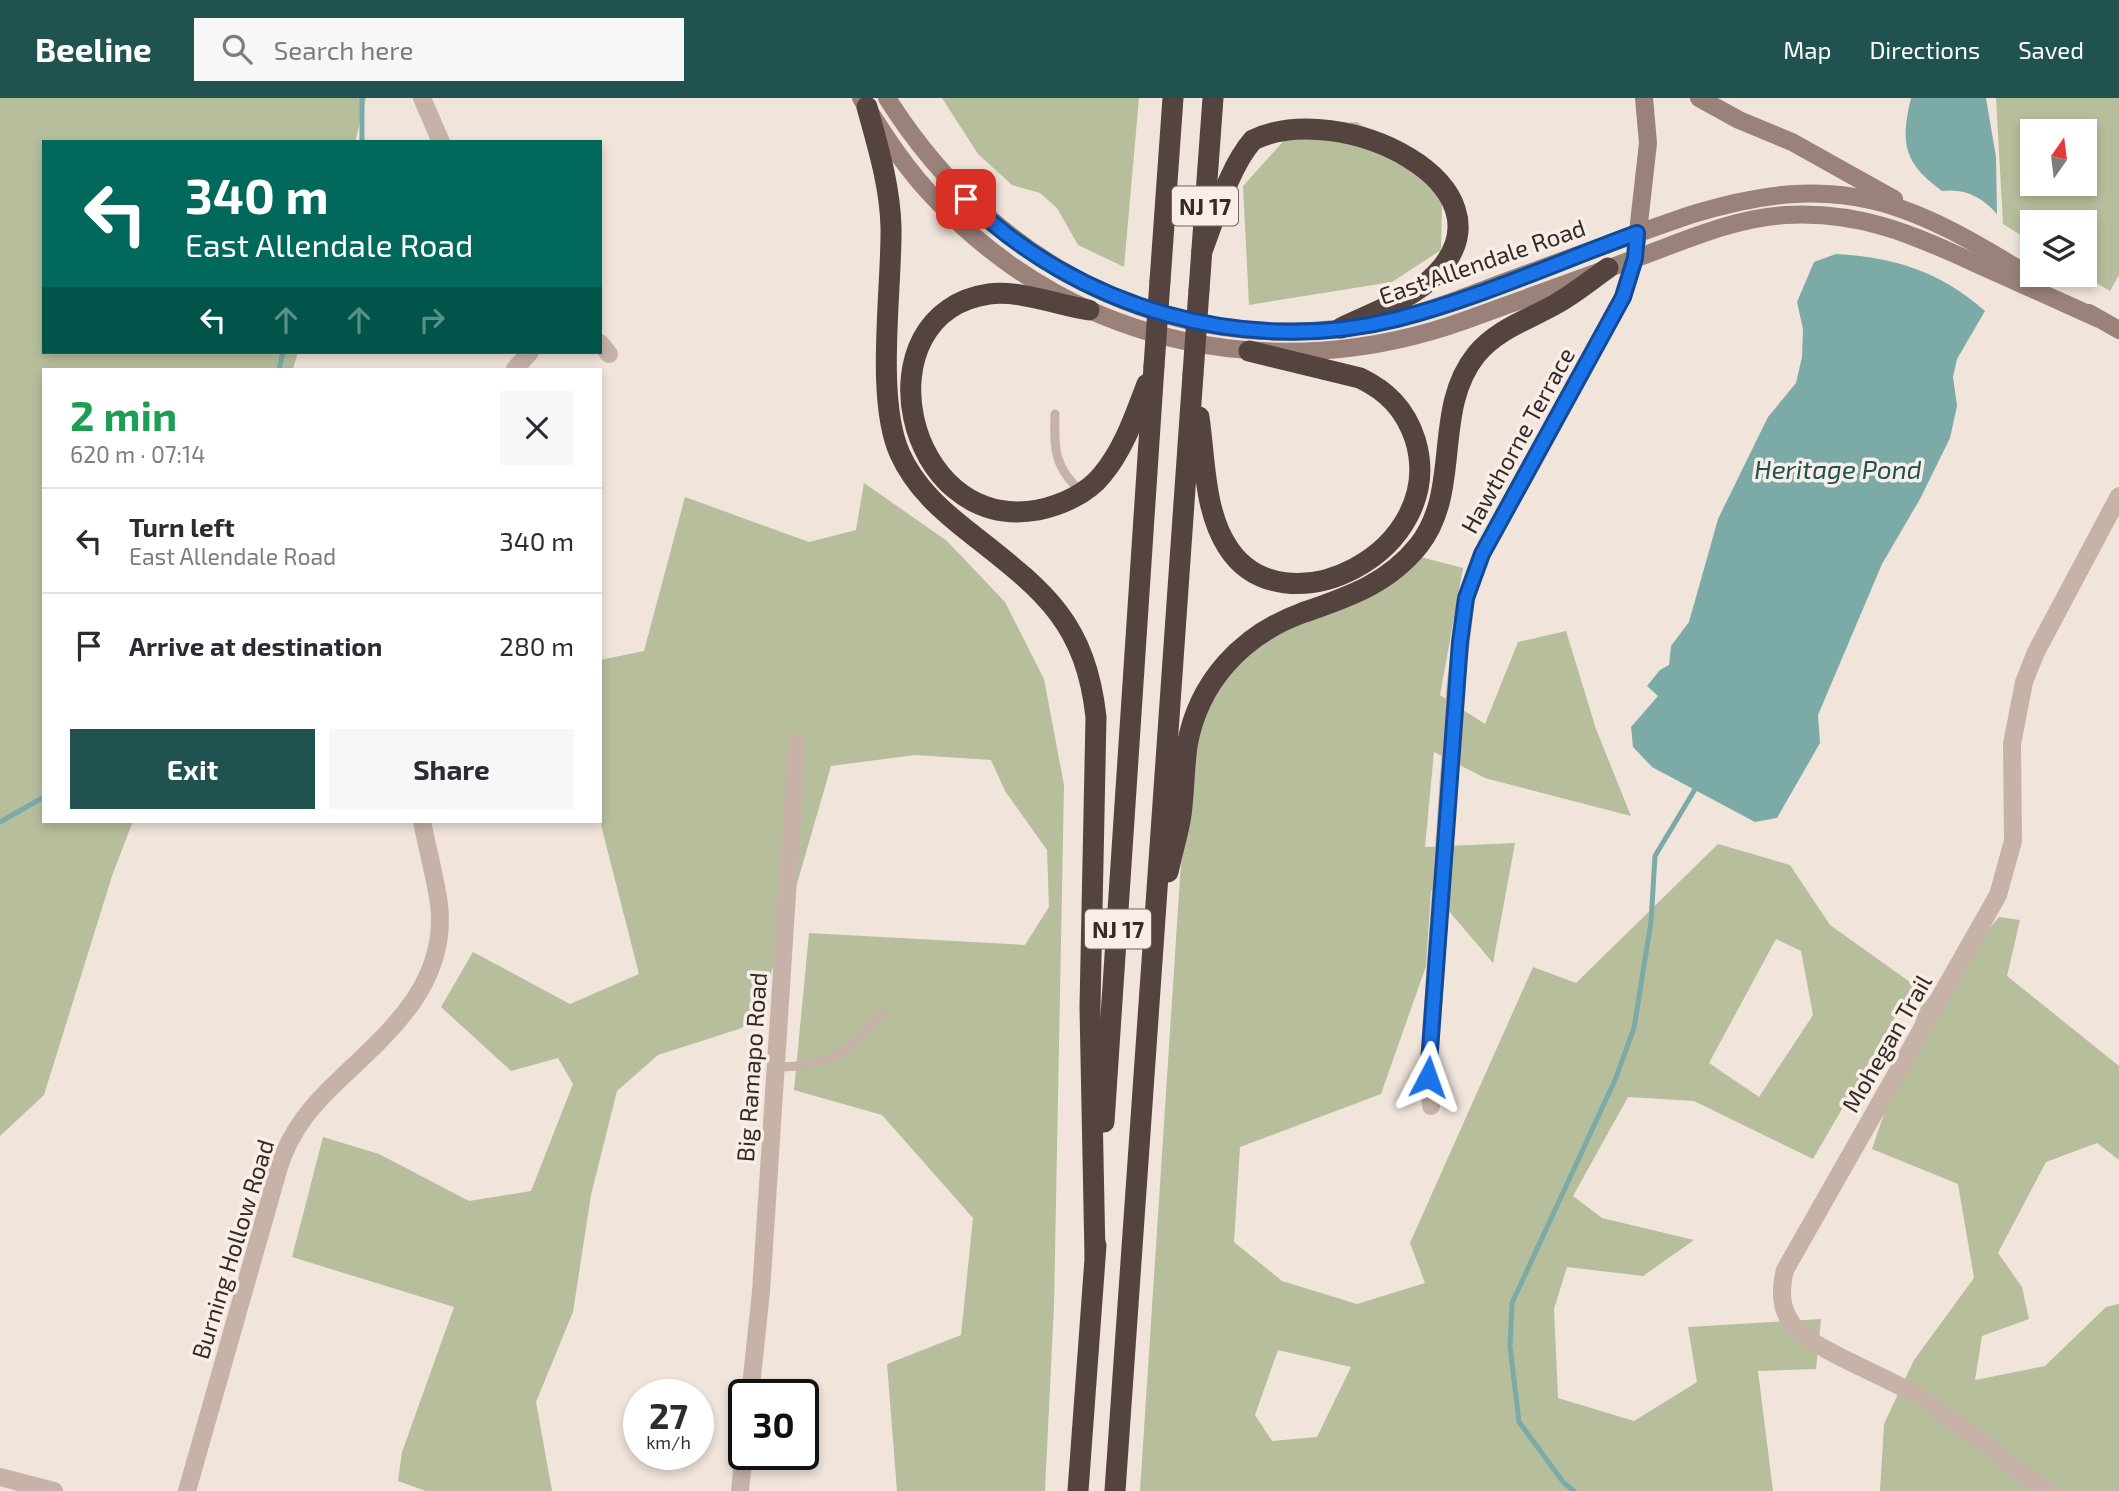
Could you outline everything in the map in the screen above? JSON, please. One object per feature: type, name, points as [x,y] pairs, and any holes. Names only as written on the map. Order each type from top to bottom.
[{"type":"highway","points":[[1163,98],[1169,158]]},
{"type":"highway","name":"NJ 17","points":[[1078,1491],[1173,98]]},
{"type":"highway","name":"NJ 17","points":[[1115,1491],[1213,98]]},
{"type":"highway","points":[[1211,122],[1218,98]]},
{"type":"highway","points":[[864,103],[881,157],[890,208],[888,403],[898,451],[915,481],[935,504],[1032,582],[1054,605],[1080,648],[1091,682],[1096,717],[1090,1007],[1095,1256]]},
{"type":"highway","points":[[1202,251],[1238,164],[1253,140],[1274,124],[1309,109]]},
{"type":"highway","points":[[1340,328],[1428,282],[1444,266],[1454,247],[1456,215],[1451,190],[1436,165],[1403,132]]},
{"type":"highway","points":[[1153,935],[1181,816],[1191,730],[1202,699],[1216,673],[1238,650],[1266,630],[1363,591],[1401,566],[1422,541],[1436,513],[1452,403],[1461,378],[1475,357],[1495,336],[1558,303],[1608,268]]},
{"type":"highway","points":[[1089,310],[1006,294],[968,299],[946,312],[927,334],[917,355],[911,380],[911,408],[923,450],[938,473],[959,493],[985,506],[1028,511],[1055,506],[1082,492],[1100,477],[1116,456],[1154,366]]},
{"type":"highway","points":[[1193,374],[1214,514],[1233,555],[1258,573],[1289,582],[1324,579],[1358,568],[1390,544],[1401,530],[1417,499],[1420,483],[1418,450],[1406,418],[1387,394],[1360,378],[1250,351]]},
{"type":"main road","name":"East Allendale Road","points":[[887,98],[936,167],[977,210],[1024,248],[1075,279],[1133,304],[1193,321],[1280,331],[1340,328],[1425,311],[1637,233],[1736,201],[1784,194],[1860,197],[1918,213],[1976,243],[2119,330]]},
{"type":"main road","name":"Hawthorne Terrace","points":[[1635,258],[1648,143],[1644,98]]},
{"type":"main road","points":[[1699,98],[1739,120],[1779,136],[1918,213]]},
{"type":"main road","name":"East Allendale Road","points":[[864,103],[918,181],[962,226],[1011,266],[1089,310],[1164,337],[1250,351],[1307,353],[1372,347],[1463,322],[1695,236],[1755,219],[1816,215],[1848,218],[1915,235],[2097,318]]},
{"type":"street","points":[[422,98],[440,140]]},
{"type":"street","name":"Hawthorne Terrace","points":[[1431,1106],[1428,1077],[1438,919],[1455,691],[1466,598],[1488,543],[1623,297],[1635,258]]},
{"type":"street","points":[[516,368],[528,354]]},
{"type":"street","name":"Mohegan Trail","points":[[2048,1491],[1952,1418],[1915,1394],[1805,1336],[1786,1314],[1781,1286],[1785,1270],[1998,895],[2013,841],[2012,744],[2024,682],[2036,652],[2119,496]]},
{"type":"street","name":"Big Ramapo Road","points":[[752,1379],[761,1292],[797,742]]},
{"type":"street","name":"Burning Hollow Road","points":[[187,1491],[282,1158],[293,1134],[319,1099],[400,1022],[429,976],[439,930],[439,905],[422,823]]},
{"type":"street","points":[[740,1491],[742,1470]]},
{"type":"street","points":[[0,1477],[54,1491]]},
{"type":"lane","points":[[1055,414],[1054,439],[1061,472],[1082,492]]},
{"type":"lane","points":[[776,1067],[811,1066],[825,1062],[856,1043],[883,1013]]},
{"type":"green space","points":[[0,98],[366,98],[356,140],[42,140],[42,354],[297,354],[293,368],[42,368],[42,823],[132,823],[112,876],[44,1095],[0,1136]]},
{"type":"green space","points":[[942,98],[1139,98],[1124,267],[1078,245],[1057,208],[1040,193],[1012,185],[978,154]]},
{"type":"green space","points":[[1996,98],[2119,98],[2119,275],[2110,291],[2097,283],[2097,210],[2020,210],[2020,235],[2003,224]]},
{"type":"green space","points":[[1357,122],[1426,168],[1442,203],[1441,250],[1392,282],[1249,305],[1243,186],[1297,126]]},
{"type":"green space","points":[[864,483],[947,541],[1005,602],[1044,679],[1064,785],[1054,1305],[1045,1491],[897,1491],[887,1364],[961,1335],[973,1218],[882,1115],[794,1090],[809,933],[1025,945],[1049,907],[1047,850],[1005,791],[991,760],[915,755],[831,766],[758,1019],[739,1029],[658,1055],[617,1091],[591,1195],[573,1312],[536,1402],[552,1491],[426,1491],[398,1481],[402,1452],[454,1307],[292,1257],[323,1137],[379,1154],[469,1201],[531,1191],[573,1084],[558,1058],[511,1071],[441,1007],[473,952],[570,1004],[639,974],[601,823],[602,660],[644,651],[685,497],[809,542],[856,530]]},
{"type":"green space","points":[[1409,554],[1463,568],[1440,695],[1485,724],[1518,642],[1566,631],[1596,729],[1631,816],[1485,778],[1434,752],[1425,847],[1515,843],[1493,963],[1431,890],[1426,966],[1381,1094],[1240,1147],[1234,1242],[1282,1281],[1357,1304],[1425,1283],[1410,1243],[1533,967],[1576,983],[1718,844],[1790,865],[1830,925],[1914,985],[1813,1159],[1694,1101],[1628,1097],[1573,1196],[1602,1218],[1694,1240],[1643,1276],[1567,1267],[1554,1309],[1558,1398],[1634,1421],[1697,1382],[1688,1327],[1821,1319],[1816,1369],[1758,1371],[1773,1491],[1140,1491],[1186,786],[1220,662]],"holes":[[[1776,939],[1801,951],[1813,1015],[1759,1097],[1709,1063]],[[1278,1350],[1351,1367],[1317,1437],[1272,1441],[1255,1415]]]},
{"type":"green space","points":[[1999,917],[2020,920],[2007,976],[2119,1066],[2119,1160],[2097,1143],[2046,1162],[1998,1253],[2022,1287],[2029,1319],[1982,1336],[1975,1380],[2045,1366],[2106,1307],[2119,1304],[2119,1491],[1880,1491],[1884,1424],[1914,1360],[1974,1278],[1958,1184],[1872,1149],[1920,1008]]},
{"type":"water","points":[[1911,98],[1986,98],[1996,157],[1997,214],[1966,192],[1942,191],[1920,171],[1908,151],[1906,140]]},
{"type":"water","name":"Heritage Pond","points":[[1836,254],[1878,259],[1916,269],[1951,286],[1985,311],[1957,359],[1953,377],[1957,406],[1950,438],[1920,499],[1882,564],[1818,715],[1820,743],[1777,818],[1755,822],[1652,767],[1633,747],[1631,727],[1658,696],[1647,686],[1660,670],[1669,665],[1671,646],[1689,622],[1718,519],[1768,417],[1796,383],[1802,357],[1803,329],[1797,302],[1814,262]]},
{"type":"waterway","points":[[362,98],[362,140]]},
{"type":"waterway","points":[[279,368],[283,354]]},
{"type":"waterway","points":[[1574,1491],[1564,1483],[1519,1422],[1510,1346],[1512,1303],[1615,1080],[1634,1028],[1651,922],[1655,856],[1697,786]]},
{"type":"waterway","points":[[0,822],[42,798]]},
{"type":"route","points":[[966,199],[1024,248],[1075,279],[1166,315],[1250,330],[1340,328],[1396,319],[1425,311],[1637,233],[1630,281],[1623,297],[1482,554],[1466,598],[1453,712],[1428,1077]]}]
